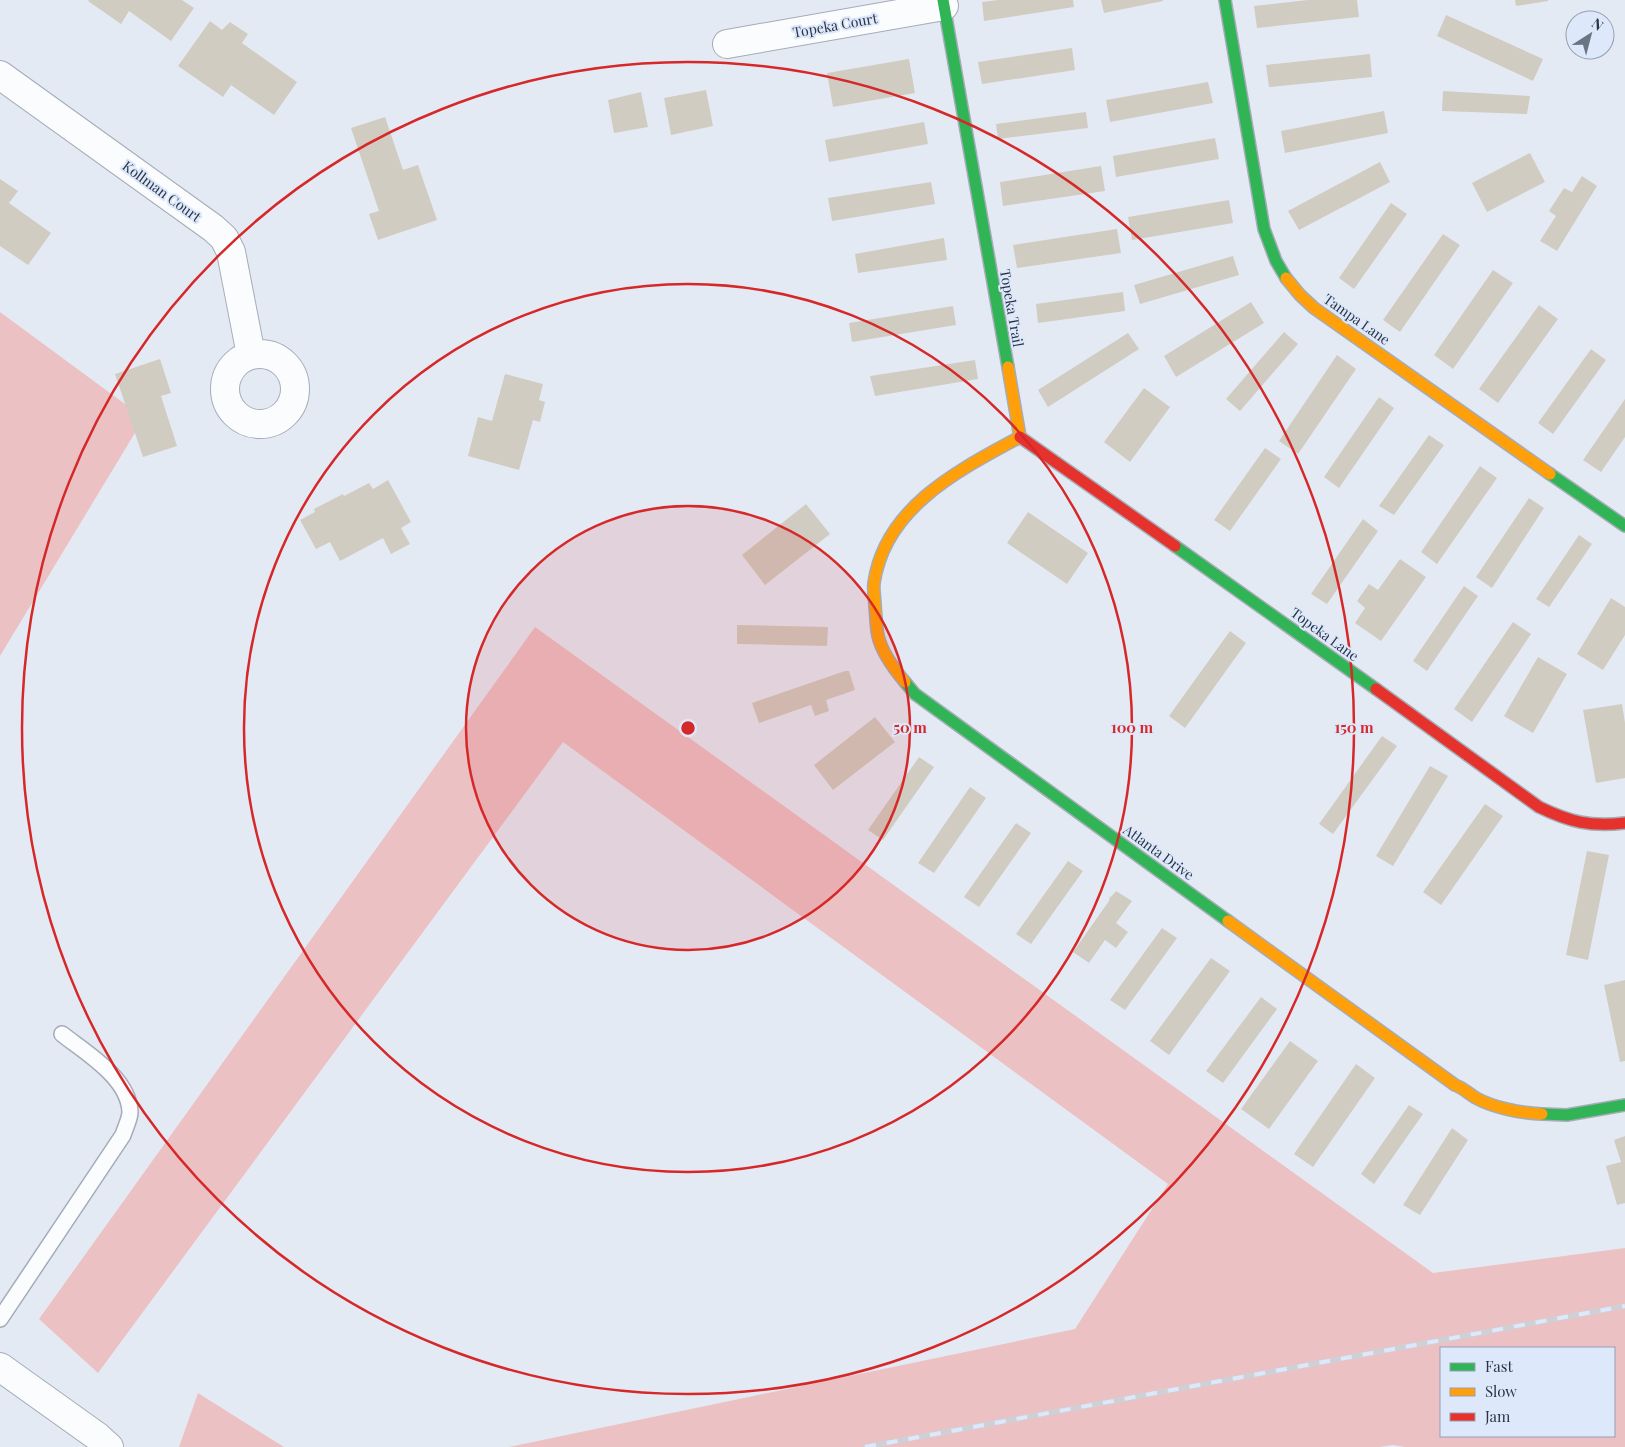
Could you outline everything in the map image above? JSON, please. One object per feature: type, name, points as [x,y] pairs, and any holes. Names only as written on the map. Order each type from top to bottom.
[{"type":"street","name":"Tampa Lane","points":[[1225,0],[1264,229],[1278,264],[1291,285],[1317,312],[1329,318],[1625,526]]},
{"type":"street","name":"Topeka Court","points":[[727,44],[944,3]]},
{"type":"street","name":"Topeka Trail","points":[[944,3],[1020,437]]},
{"type":"street","name":"Kollman Court","points":[[0,75],[213,228],[224,238],[232,257],[252,355]]},
{"type":"street","name":"Atlanta Drive","points":[[1020,437],[968,466],[924,497],[904,516],[892,531],[880,555],[874,581],[873,597],[878,637],[889,662],[905,684],[915,694],[1455,1085],[1463,1088],[1476,1098],[1506,1110],[1515,1110],[1522,1113],[1567,1115],[1625,1105]]},
{"type":"street","name":"Topeka Lane","points":[[1020,437],[1203,565],[1539,807],[1567,820],[1596,825],[1625,823]]},
{"type":"street","points":[[2,1371],[98,1437],[109,1447]]},
{"type":"lane","points":[[0,1318],[123,1135],[130,1113],[126,1093],[114,1076],[62,1034]]},
{"type":"shaded area","points":[[0,312],[144,418],[0,656]]},
{"type":"shaded area","points":[[535,627],[1433,1273],[1625,1248],[1625,1447],[1405,1447],[1393,1445],[1379,1447],[509,1447],[1075,1329],[1168,1184],[563,742],[98,1373],[39,1319]]},
{"type":"shaded area","points":[[198,1393],[284,1447],[179,1447]]},
{"type":"building","points":[[89,0],[182,0],[194,8],[171,41],[129,11],[121,24]]},
{"type":"building","points":[[998,0],[1073,0],[1074,7],[984,21],[982,2]]},
{"type":"building","points":[[1101,0],[1163,0],[1163,1],[1104,13]]},
{"type":"building","points":[[1308,0],[1357,0],[1359,17],[1257,28],[1254,6]]},
{"type":"building","points":[[1515,0],[1548,0],[1548,1],[1516,6]]},
{"type":"building","points":[[1446,15],[1543,59],[1533,81],[1437,36]]},
{"type":"building","points":[[210,21],[222,30],[230,22],[248,34],[242,43],[297,82],[274,115],[231,85],[223,97],[178,66]]},
{"type":"building","points":[[1072,48],[1075,70],[982,84],[978,62]]},
{"type":"building","points":[[1370,54],[1372,77],[1269,87],[1266,65]]},
{"type":"building","points":[[909,59],[915,93],[833,107],[827,73]]},
{"type":"building","points":[[1208,82],[1213,103],[1110,122],[1106,100]]},
{"type":"building","points":[[706,90],[713,126],[671,135],[664,98]]},
{"type":"building","points":[[1443,91],[1530,96],[1527,114],[1442,111]]},
{"type":"building","points":[[641,92],[648,127],[614,133],[608,100]]},
{"type":"building","points":[[1384,111],[1388,133],[1285,153],[1281,131]]},
{"type":"building","points":[[1086,112],[1088,128],[998,139],[996,124]]},
{"type":"building","points":[[385,117],[403,170],[418,165],[437,220],[378,240],[369,214],[379,211],[351,128]]},
{"type":"building","points":[[924,122],[928,144],[829,162],[825,140]]},
{"type":"building","points":[[1215,138],[1219,159],[1116,177],[1113,156]]},
{"type":"building","points":[[1530,153],[1545,182],[1487,212],[1472,183]]},
{"type":"building","points":[[1380,162],[1390,182],[1299,230],[1288,211]]},
{"type":"building","points":[[1101,166],[1105,191],[1003,206],[1000,182]]},
{"type":"building","points":[[1582,176],[1597,186],[1557,251],[1540,241],[1556,216],[1549,211],[1564,188],[1572,192]]},
{"type":"building","points":[[0,179],[18,191],[9,203],[51,233],[28,265],[0,246]]},
{"type":"building","points":[[931,182],[935,204],[832,221],[828,198]]},
{"type":"building","points":[[1229,200],[1233,223],[1132,240],[1128,217]]},
{"type":"building","points":[[1391,203],[1407,214],[1354,289],[1339,278]]},
{"type":"building","points":[[1117,229],[1121,253],[1017,268],[1013,245]]},
{"type":"building","points":[[1443,234],[1460,245],[1400,332],[1383,320]]},
{"type":"building","points":[[944,238],[947,260],[858,273],[855,254]]},
{"type":"building","points":[[1233,256],[1239,275],[1140,304],[1134,285]]},
{"type":"building","points":[[1493,270],[1513,283],[1453,369],[1434,355]]},
{"type":"building","points":[[1123,292],[1125,311],[1038,323],[1036,304]]},
{"type":"building","points":[[1251,302],[1264,323],[1176,377],[1164,356]]},
{"type":"building","points":[[1539,305],[1558,319],[1498,403],[1479,389]]},
{"type":"building","points":[[953,306],[956,325],[852,342],[849,323]]},
{"type":"building","points":[[1284,332],[1298,344],[1240,411],[1226,399]]},
{"type":"building","points":[[1128,333],[1139,349],[1048,407],[1038,390]]},
{"type":"building","points":[[1591,349],[1606,360],[1553,434],[1538,423]]},
{"type":"building","points":[[1337,355],[1356,369],[1298,454],[1279,441]]},
{"type":"building","points":[[160,359],[171,393],[161,396],[177,446],[143,457],[115,374]]},
{"type":"building","points":[[975,360],[978,379],[875,396],[870,376]]},
{"type":"building","points":[[505,374],[543,384],[539,400],[545,402],[540,422],[533,420],[519,470],[468,456],[478,417],[492,421]]},
{"type":"building","points":[[1144,388],[1170,407],[1130,462],[1104,442]]},
{"type":"building","points":[[1379,397],[1394,408],[1339,488],[1324,477]]},
{"type":"building","points":[[1625,399],[1625,437],[1601,472],[1583,460]]},
{"type":"building","points":[[1429,435],[1444,445],[1394,515],[1379,506]]},
{"type":"building","points":[[1265,448],[1281,459],[1230,531],[1214,520]]},
{"type":"building","points":[[1480,466],[1497,478],[1437,564],[1421,552]]},
{"type":"building","points":[[388,480],[411,522],[401,528],[410,544],[391,554],[383,538],[340,561],[330,542],[316,549],[300,520],[315,512],[314,509],[343,494],[344,496],[369,483],[373,489]]},
{"type":"building","points":[[1529,498],[1544,508],[1492,588],[1476,577]]},
{"type":"building","points":[[806,504],[830,534],[765,585],[742,555]]},
{"type":"building","points":[[1028,512],[1088,553],[1067,584],[1007,543]]},
{"type":"building","points":[[1363,519],[1378,531],[1327,604],[1311,594]]},
{"type":"building","points":[[1579,535],[1592,544],[1549,607],[1536,599]]},
{"type":"building","points":[[1400,559],[1426,577],[1381,641],[1355,623],[1365,608],[1357,601],[1369,584],[1378,590]]},
{"type":"building","points":[[1464,586],[1478,596],[1427,671],[1413,661]]},
{"type":"building","points":[[1611,598],[1625,607],[1625,635],[1603,670],[1577,654]]},
{"type":"building","points":[[1513,622],[1531,634],[1472,722],[1454,709]]},
{"type":"building","points":[[737,625],[828,627],[827,646],[737,644]]},
{"type":"building","points":[[1230,631],[1246,643],[1185,728],[1169,716]]},
{"type":"building","points":[[1538,657],[1567,674],[1533,733],[1504,716]]},
{"type":"building","points":[[849,671],[855,690],[826,700],[829,711],[815,716],[811,705],[759,723],[752,703]]},
{"type":"building","points":[[1622,704],[1625,723],[1625,778],[1596,783],[1583,710]]},
{"type":"building","points":[[875,717],[895,742],[833,790],[814,765]]},
{"type":"building","points":[[1382,736],[1397,746],[1333,834],[1319,824]]},
{"type":"building","points":[[919,757],[934,767],[883,840],[868,830]]},
{"type":"building","points":[[1430,766],[1448,776],[1393,866],[1376,856]]},
{"type":"building","points":[[970,787],[986,798],[934,873],[918,863]]},
{"type":"building","points":[[1485,804],[1503,816],[1441,905],[1423,892]]},
{"type":"building","points":[[1016,823],[1031,833],[979,907],[964,897]]},
{"type":"building","points":[[1587,851],[1609,855],[1588,960],[1566,955]]},
{"type":"building","points":[[1068,861],[1083,871],[1031,944],[1016,934]]},
{"type":"building","points":[[1116,891],[1132,901],[1116,923],[1128,932],[1116,948],[1105,940],[1089,963],[1073,952],[1109,901],[1110,896]]},
{"type":"building","points":[[1162,928],[1177,938],[1125,1010],[1110,1000]]},
{"type":"building","points":[[1211,958],[1230,971],[1169,1055],[1150,1041]]},
{"type":"building","points":[[1625,980],[1625,1061],[1620,1062],[1604,985]]},
{"type":"building","points":[[1261,997],[1277,1009],[1223,1083],[1206,1071]]},
{"type":"building","points":[[1290,1041],[1318,1061],[1269,1129],[1241,1109]]},
{"type":"building","points":[[1356,1064],[1375,1078],[1313,1167],[1294,1154]]},
{"type":"building","points":[[1409,1105],[1423,1114],[1374,1184],[1361,1174]]},
{"type":"building","points":[[1452,1128],[1468,1140],[1420,1215],[1403,1205]]},
{"type":"building","points":[[1625,1136],[1625,1203],[1617,1205],[1606,1166],[1621,1162],[1614,1140]]},
{"type":"railway","points":[[865,1447],[1625,1306]]},
{"type":"traffic: fast","points":[[943,0],[1008,367]]},
{"type":"traffic: fast","points":[[1225,0],[1264,229],[1276,261],[1286,278]]},
{"type":"traffic: fast","points":[[1550,474],[1625,526]]},
{"type":"traffic: fast","points":[[1175,546],[1376,689]]},
{"type":"traffic: fast","points":[[905,682],[915,694],[1228,921]]},
{"type":"traffic: fast","points":[[1542,1114],[1567,1115],[1625,1105]]},
{"type":"traffic: slow","points":[[1286,278],[1314,308],[1550,474]]},
{"type":"traffic: slow","points":[[1008,367],[1020,437]]},
{"type":"traffic: slow","points":[[905,682],[885,655],[878,636],[874,583],[881,556],[893,533],[909,512],[928,494],[973,463],[1020,437]]},
{"type":"traffic: slow","points":[[1228,921],[1455,1085],[1476,1098],[1491,1105],[1542,1114]]},
{"type":"traffic: jam","points":[[1020,437],[1175,546]]},
{"type":"traffic: jam","points":[[1376,689],[1539,807],[1580,822],[1591,824],[1625,823]]}]
